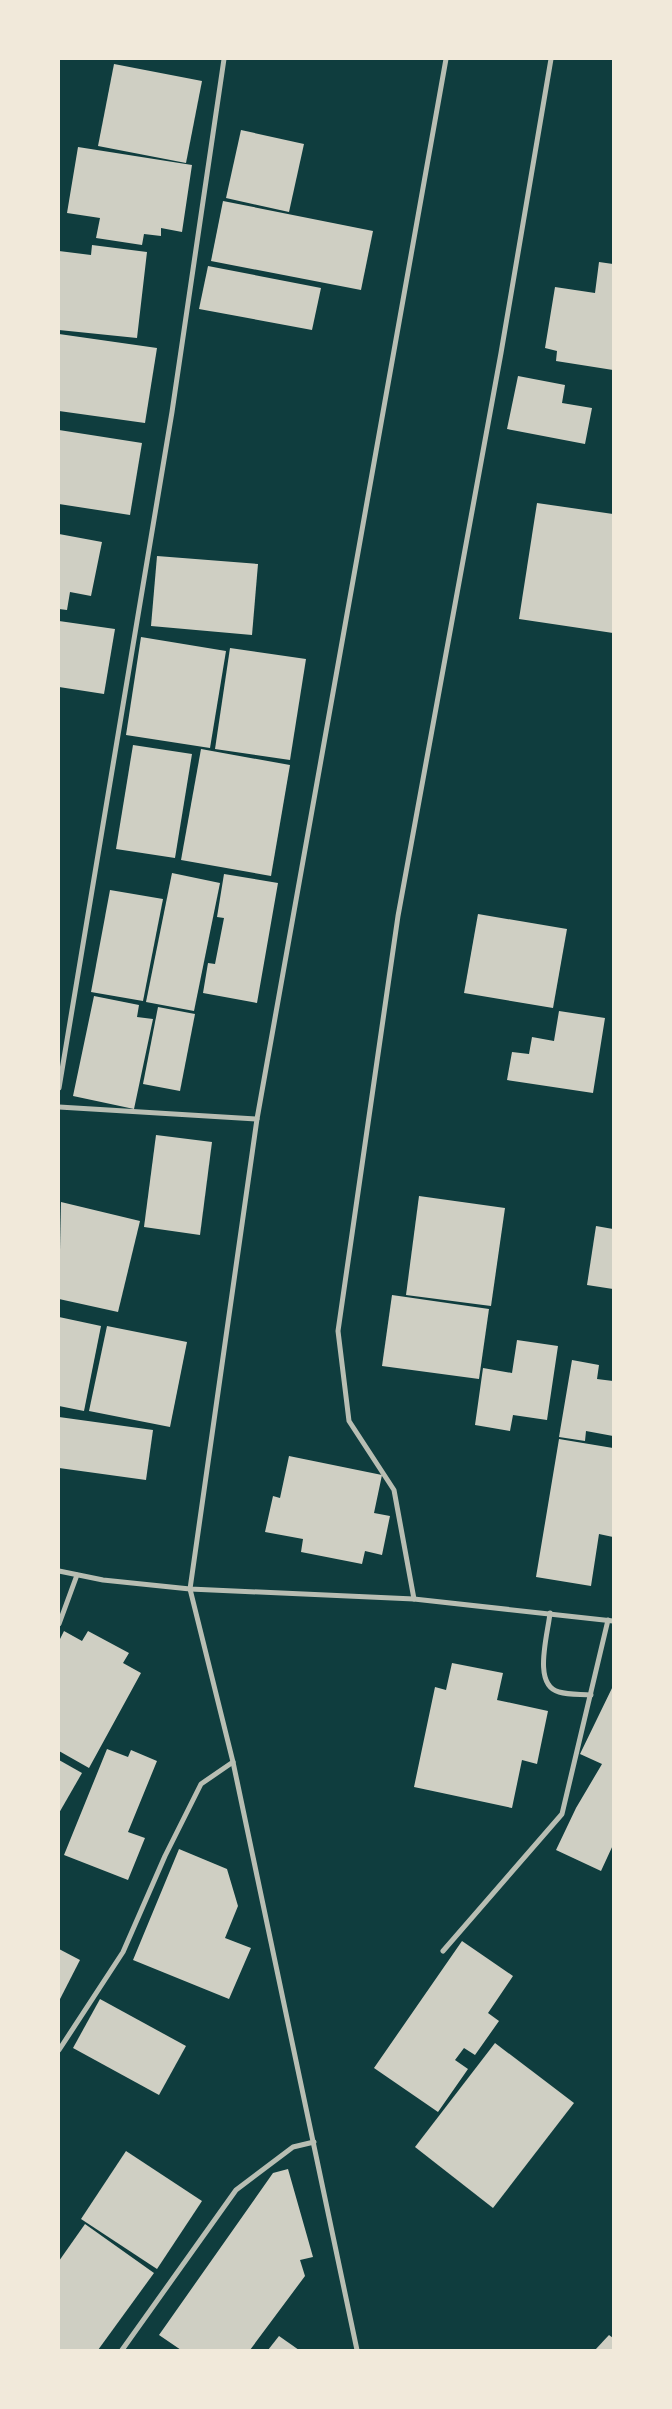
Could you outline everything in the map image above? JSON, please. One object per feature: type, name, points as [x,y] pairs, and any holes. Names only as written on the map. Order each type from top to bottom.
[{"type":"street","points":[[59,1088],[172,412],[224,59]]},
{"type":"street","points":[[357,2350],[233,1762],[190,1590],[257,1120],[446,59]]},
{"type":"street","points":[[414,1599],[394,1490],[349,1421],[338,1331],[398,916],[503,344],[551,59]]},
{"type":"street","points":[[59,1107],[257,1120]]},
{"type":"street","points":[[59,1571],[103,1580],[190,1590],[414,1599],[610,1620],[562,1814],[443,1951]]},
{"type":"street","points":[[59,1624],[78,1574]]},
{"type":"street","points":[[550,1614],[543,1669],[546,1682],[558,1692],[591,1695]]},
{"type":"street","points":[[59,2050],[122,1952],[165,1856],[201,1784],[233,1762]]},
{"type":"street","points":[[122,2350],[236,2190],[293,2147],[314,2142]]},
{"type":"building","points":[[114,64],[202,81],[186,163],[98,146]]},
{"type":"building","points":[[241,130],[304,144],[289,212],[226,198]]},
{"type":"building","points":[[78,147],[192,165],[182,232],[161,228],[161,236],[144,234],[142,245],[96,238],[100,218],[67,213]]},
{"type":"building","points":[[223,201],[373,231],[361,290],[211,261]]},
{"type":"building","points":[[92,245],[147,252],[137,338],[59,330],[59,251],[91,255]]},
{"type":"building","points":[[599,262],[613,264],[613,370],[556,361],[557,351],[545,348],[555,287],[595,293]]},
{"type":"building","points":[[208,266],[321,288],[312,330],[199,309]]},
{"type":"building","points":[[59,334],[157,348],[145,423],[59,411]]},
{"type":"building","points":[[518,376],[565,385],[562,403],[592,408],[585,444],[507,429]]},
{"type":"building","points":[[59,430],[142,443],[130,515],[59,504]]},
{"type":"building","points":[[537,503],[613,514],[613,633],[519,619]]},
{"type":"building","points":[[59,534],[102,542],[91,596],[70,592],[67,610],[59,609]]},
{"type":"building","points":[[157,556],[258,564],[252,635],[151,626]]},
{"type":"building","points":[[59,621],[115,629],[104,694],[59,687]]},
{"type":"building","points":[[141,637],[226,651],[210,748],[126,735]]},
{"type":"building","points":[[230,648],[306,659],[290,760],[215,749]]},
{"type":"building","points":[[133,745],[192,754],[175,858],[116,849]]},
{"type":"building","points":[[201,749],[290,765],[271,876],[181,860]]},
{"type":"building","points":[[172,873],[220,883],[194,1011],[146,1002]]},
{"type":"building","points":[[224,874],[278,883],[257,1003],[203,993],[208,963],[215,964],[224,918],[217,917]]},
{"type":"building","points":[[110,890],[163,899],[143,1001],[91,992]]},
{"type":"building","points":[[478,914],[567,929],[553,1008],[464,993]]},
{"type":"building","points":[[94,996],[139,1005],[137,1017],[153,1019],[134,1109],[73,1096]]},
{"type":"building","points":[[158,1007],[195,1014],[180,1091],[143,1084]]},
{"type":"building","points":[[559,1011],[605,1018],[593,1093],[507,1080],[512,1052],[529,1054],[532,1037],[554,1041]]},
{"type":"building","points":[[156,1135],[212,1142],[200,1235],[144,1227]]},
{"type":"building","points":[[419,1196],[505,1208],[491,1306],[406,1295]]},
{"type":"building","points":[[61,1202],[140,1221],[118,1312],[59,1299]]},
{"type":"building","points":[[596,1226],[613,1229],[613,1289],[587,1285]]},
{"type":"building","points":[[392,1295],[489,1309],[479,1379],[382,1366]]},
{"type":"building","points":[[59,1317],[101,1326],[84,1411],[59,1406]]},
{"type":"building","points":[[107,1326],[187,1342],[170,1427],[89,1411]]},
{"type":"building","points":[[517,1340],[558,1346],[547,1420],[513,1415],[510,1431],[475,1425],[483,1368],[512,1373]]},
{"type":"building","points":[[572,1360],[599,1365],[597,1379],[613,1381],[613,1436],[586,1431],[585,1441],[559,1437]]},
{"type":"building","points":[[59,1417],[153,1430],[146,1480],[59,1468]]},
{"type":"building","points":[[559,1439],[613,1448],[613,1537],[599,1534],[591,1586],[536,1577]]},
{"type":"building","points":[[289,1456],[382,1475],[374,1513],[390,1516],[382,1555],[365,1551],[362,1564],[301,1552],[303,1539],[265,1532],[273,1496],[280,1498]]},
{"type":"building","points":[[64,1631],[82,1641],[88,1631],[129,1653],[123,1663],[141,1673],[89,1768],[59,1751],[59,1641]]},
{"type":"building","points":[[452,1663],[503,1673],[497,1700],[548,1711],[537,1764],[522,1760],[512,1808],[414,1787],[435,1687],[446,1690]]},
{"type":"building","points":[[613,1686],[613,1845],[601,1871],[556,1850],[576,1808],[602,1764],[580,1754]]},
{"type":"building","points":[[107,1749],[128,1757],[131,1750],[157,1761],[128,1832],[145,1838],[128,1880],[64,1855]]},
{"type":"building","points":[[59,1760],[82,1773],[59,1813]]},
{"type":"building","points":[[179,1849],[227,1869],[238,1906],[225,1938],[251,1948],[229,1999],[133,1960]]},
{"type":"building","points":[[462,1941],[513,1976],[488,2013],[499,2021],[475,2055],[464,2048],[455,2060],[468,2069],[438,2112],[374,2068]]},
{"type":"building","points":[[59,1949],[80,1960],[59,2001]]},
{"type":"building","points":[[100,1999],[186,2046],[159,2095],[73,2048]]},
{"type":"building","points":[[495,2043],[574,2103],[493,2208],[415,2147]]},
{"type":"building","points":[[126,2151],[202,2201],[157,2269],[81,2219]]},
{"type":"building","points":[[288,2169],[313,2257],[300,2260],[305,2276],[250,2350],[181,2350],[159,2335],[273,2173]]},
{"type":"building","points":[[85,2224],[154,2273],[98,2350],[59,2350],[59,2261]]},
{"type":"building","points":[[609,2335],[613,2338],[613,2350],[595,2350]]},
{"type":"building","points":[[279,2336],[299,2350],[268,2350]]}]
